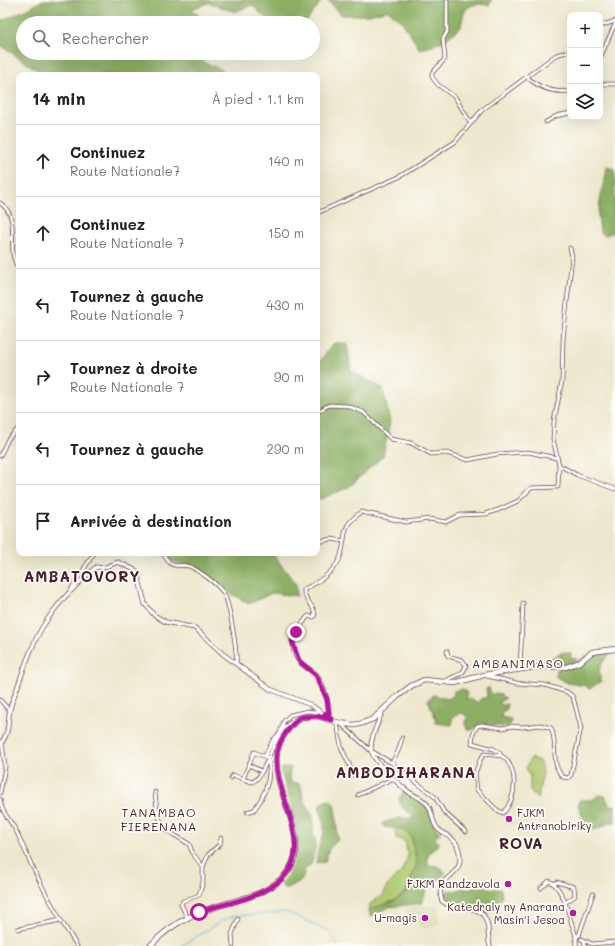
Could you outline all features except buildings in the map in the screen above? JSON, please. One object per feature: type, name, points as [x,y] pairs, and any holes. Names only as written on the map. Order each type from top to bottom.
[{"type":"main road","points":[[150,946],[166,930],[187,917],[262,892],[287,874],[294,856],[294,830],[280,781],[277,753],[285,735],[300,717],[325,716],[336,722],[353,725],[360,724],[373,719],[398,696],[414,684],[432,679],[461,682],[484,675],[520,670],[572,666],[580,662],[592,652],[613,650]]},
{"type":"street","points":[[447,0],[447,32],[443,39],[445,59],[432,73],[432,77],[438,85],[455,96],[470,122]]},
{"type":"street","points":[[603,25],[615,21]]},
{"type":"street","points":[[603,51],[615,24]]},
{"type":"street","points":[[320,212],[399,176],[455,142],[470,122],[482,110],[556,55],[567,52]]},
{"type":"street","points":[[527,77],[534,83],[545,88],[557,92],[567,91]]},
{"type":"street","points":[[603,84],[615,84]]},
{"type":"street","points":[[546,122],[556,116],[567,114]]},
{"type":"street","points":[[0,203],[6,207],[13,224],[13,259],[16,264]]},
{"type":"street","points":[[325,716],[329,713],[325,693],[316,675],[299,661],[292,641],[296,632],[308,616],[314,617],[315,614],[306,599],[304,589],[317,584],[337,564],[341,556],[349,522],[361,512],[406,522],[429,519],[446,522],[460,515],[486,514],[498,510],[518,501],[531,488],[558,487],[559,465],[553,440],[554,421],[562,381],[563,339],[572,256],[570,248]]},
{"type":"street","points":[[320,410],[329,405],[348,406],[362,412],[391,438],[411,443],[431,454],[447,453],[468,460],[497,454],[528,452],[557,458]]},
{"type":"street","points":[[0,456],[8,440],[16,431]]},
{"type":"street","points":[[559,465],[577,475],[615,489]]},
{"type":"street","points":[[320,541],[331,539],[344,541]]},
{"type":"street","points":[[0,751],[1,743],[10,725],[9,710],[38,636],[45,624],[72,588],[92,556]]},
{"type":"street","points":[[164,556],[167,561],[171,564],[192,567],[224,593],[231,623],[236,663]]},
{"type":"street","points":[[72,588],[96,567],[103,568],[118,562],[129,566],[137,571],[145,604],[154,615],[166,622],[195,628],[212,645],[270,689],[304,702],[325,716]]},
{"type":"street","points":[[520,670],[523,603]]},
{"type":"street","points":[[446,681],[457,677],[465,671],[466,665],[462,660],[448,656],[447,651]]},
{"type":"street","points":[[484,675],[517,683],[545,685],[567,692],[573,697],[581,728],[571,775],[568,778],[562,777],[558,771],[554,748],[555,737],[551,728],[545,725],[512,726],[502,728],[482,725],[477,726],[473,734],[472,743],[494,749],[505,758],[510,767],[514,790],[511,800],[504,813],[497,810],[480,795],[477,790],[475,774],[484,754],[500,755]]},
{"type":"street","points":[[0,700],[9,710]]},
{"type":"street","points":[[231,778],[233,775],[254,781],[261,771],[273,740],[280,733],[284,721],[290,715],[308,711],[325,716]]},
{"type":"street","points":[[382,712],[371,746],[371,751],[381,766],[410,793],[425,802],[435,825],[455,842],[460,857],[460,866],[456,872],[444,880],[440,891],[441,898],[448,906],[471,908],[482,914],[487,925],[490,946]]},
{"type":"street","points":[[247,812],[254,810],[264,794],[270,774],[267,757],[287,725],[296,720]]},
{"type":"street","points":[[336,722],[371,751],[392,763],[435,797],[444,812],[466,832]]},
{"type":"street","points":[[336,722],[341,747],[354,776]]},
{"type":"street","points":[[392,763],[399,749],[402,738]]},
{"type":"street","points":[[0,793],[4,767],[1,743]]},
{"type":"street","points":[[243,779],[254,752],[267,757]]},
{"type":"street","points":[[249,765],[261,771]]},
{"type":"street","points":[[358,795],[394,778]]},
{"type":"street","points":[[155,792],[157,811],[162,825],[168,831],[189,844],[193,854],[203,867]]},
{"type":"street","points":[[0,799],[0,806],[19,836],[43,890],[77,946]]},
{"type":"street","points":[[187,917],[181,904],[183,901],[199,895],[203,882],[203,867],[208,854],[220,844],[221,838]]},
{"type":"street","points":[[541,888],[546,881],[553,883],[558,882],[574,887],[575,896],[565,903]]},
{"type":"street","points":[[553,883],[565,903],[582,941],[592,944],[615,942]]},
{"type":"street","points":[[576,946],[582,941],[593,894]]},
{"type":"street","points":[[233,946],[232,934],[238,919]]},
{"type":"street","points":[[18,929],[61,920]]},
{"type":"shaded area","name":"U-magis","points":[[410,905],[440,906],[439,923],[429,928],[421,927],[408,917],[406,910]]},
{"type":"green space","points":[[43,0],[322,0],[311,16],[264,16],[252,5],[235,12],[209,3],[191,9],[199,16],[16,16],[16,56],[0,45],[0,21],[28,9]]},
{"type":"green space","points":[[328,0],[492,0],[489,5],[476,5],[468,7],[464,14],[461,27],[445,40],[420,50],[403,23],[388,10],[369,15],[342,15]]},
{"type":"green space","points":[[22,60],[203,60],[203,62],[222,70],[222,72],[40,72]]},
{"type":"green space","points":[[606,167],[615,169],[615,232],[605,235],[600,232],[598,214]]},
{"type":"green space","points":[[334,343],[347,343],[351,371],[383,389],[390,422],[383,456],[349,487],[321,499],[320,498],[320,361]]},
{"type":"green space","points":[[167,556],[274,556],[296,584],[297,596],[272,593],[249,604],[225,590],[192,564],[181,564],[169,560]]},
{"type":"green space","points":[[613,651],[601,664],[599,671],[601,681],[589,689],[586,686],[568,683],[556,677],[557,669],[570,667],[589,654]]},
{"type":"green space","points":[[563,652],[571,653],[571,659],[576,658],[577,661],[561,666],[551,663],[551,658]]},
{"type":"green space","points":[[489,687],[491,694],[501,694],[502,697],[506,698],[499,702],[500,705],[507,704],[506,710],[502,712],[501,717],[511,719],[510,725],[503,727],[481,723],[472,730],[467,729],[465,724],[468,718],[465,714],[459,713],[452,718],[452,725],[435,723],[436,719],[428,700],[433,695],[448,699],[454,695],[454,691],[463,689],[467,693],[466,699],[472,699],[478,703],[480,699],[487,697],[486,689]]},
{"type":"green space","points":[[531,758],[539,761],[543,772],[538,797],[536,797],[535,794],[532,794],[530,790],[530,774],[528,774],[526,767]]},
{"type":"green space","points":[[291,767],[289,777],[292,783],[298,783],[301,787],[304,800],[313,815],[313,834],[316,842],[311,864],[305,869],[302,880],[285,889],[280,884],[290,871],[295,858],[297,844],[294,815],[281,771],[282,768]]},
{"type":"green space","points":[[404,790],[418,797],[428,807],[433,823],[440,833],[435,838],[439,845],[429,853],[427,860],[429,865],[438,866],[446,873],[440,879],[430,879],[422,903],[389,907],[370,917],[369,910],[394,901],[406,892],[417,863],[411,836],[402,829],[384,827],[383,823],[398,818],[415,818],[402,807],[399,799]]},
{"type":"green space","points":[[599,795],[605,796],[610,806],[615,805],[615,823],[610,822],[602,827],[591,829],[585,823],[578,804],[580,800],[592,800]]},
{"type":"green space","points":[[330,800],[335,805],[338,840],[329,849],[325,862],[316,863],[318,850],[324,833],[323,819],[319,806],[325,801]]},
{"type":"green space","points":[[395,828],[402,829],[411,836],[417,863],[406,892],[394,901],[369,910],[370,904],[384,894],[387,886],[402,871],[408,856],[405,841],[396,838]]},
{"type":"green space","points":[[472,882],[492,889],[501,889],[502,898],[493,905],[487,914],[480,909],[469,905],[451,904],[444,899],[442,895],[447,891],[456,891],[462,888],[471,890]]},
{"type":"waterway","points":[[181,946],[223,920],[235,916],[287,912],[329,931],[338,946]]},
{"type":"place","name":"FJKM Antranobiriky","points":[[509,819]]},
{"type":"place","name":"FJKM Randzavola","points":[[508,884]]},
{"type":"place","name":"Katedraly ny Anarana Masin'i Jesoa","points":[[573,913]]},
{"type":"place","name":"U-magis","points":[[425,918]]},
{"type":"district","name":"AMBATOVORY","points":[[82,577]]},
{"type":"district","name":"AMBANIMASO","points":[[518,664]]},
{"type":"district","name":"AMBODIHARANA","points":[[406,773]]},
{"type":"district","name":"TANAMBAO FIERENANA","points":[[159,820]]},
{"type":"district","name":"ROVA","points":[[521,844]]},
{"type":"route","points":[[199,912],[262,892],[271,887],[287,874],[292,865],[296,838],[278,772],[278,748],[280,742],[292,724],[300,717],[317,716],[332,720],[325,714],[329,713],[327,699],[316,675],[312,670],[299,661],[292,641],[296,632]]}]
